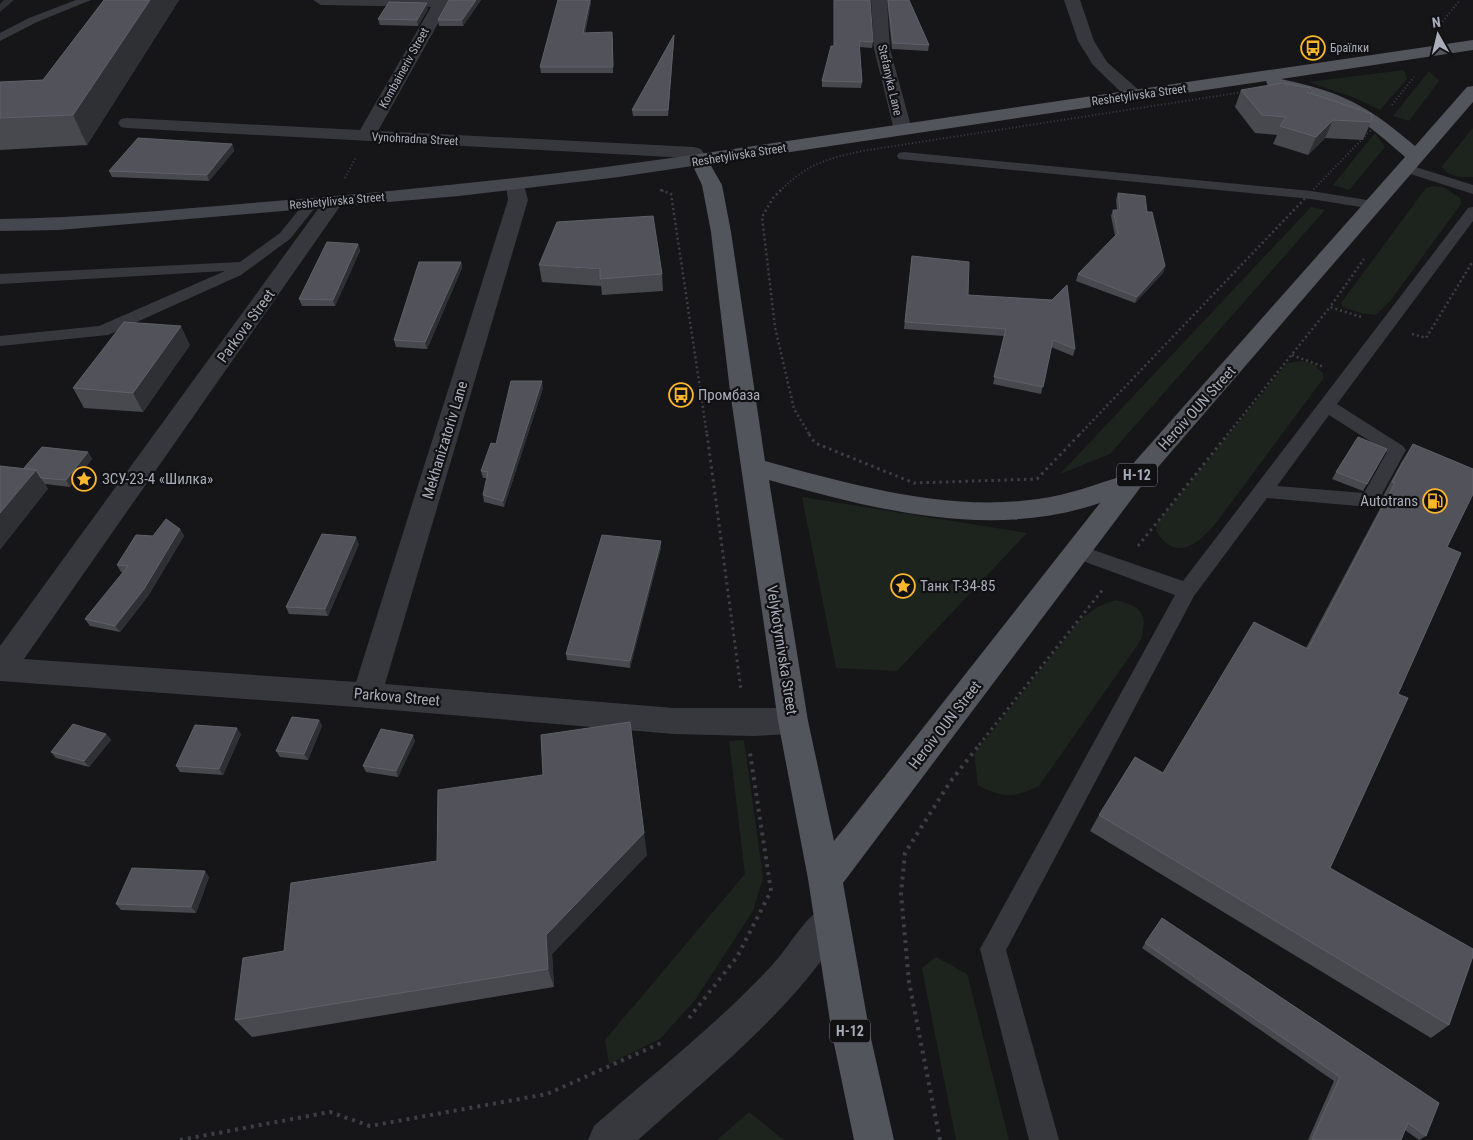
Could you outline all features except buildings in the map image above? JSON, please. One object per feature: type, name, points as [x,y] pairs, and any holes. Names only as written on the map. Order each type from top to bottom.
[{"type":"main road","name":"Reshetylivska Street","points":[[699,160],[1473,45]]},
{"type":"main road","points":[[1254,78],[1309,90],[1344,103],[1376,123],[1412,162]]},
{"type":"main road","name":"Heroiv OUN Street","points":[[825,879],[1079,552],[1131,482],[1473,91]]},
{"type":"main road","name":"Velykotyrnivska Street","points":[[699,160],[712,185],[721,232],[754,467],[793,721],[825,879],[830,921],[854,1052],[874,1140]]},
{"type":"main road","points":[[754,467],[867,497],[958,509],[1003,510],[1044,506],[1076,501],[1131,482]]},
{"type":"street","points":[[321,0],[442,2]]},
{"type":"street","name":"Stefanyka Lane","points":[[879,0],[882,48],[897,116],[903,130]]},
{"type":"street","points":[[1072,0],[1086,41],[1101,65],[1134,96]]},
{"type":"street","name":"Kombaineriv Street","points":[[366,136],[442,2]]},
{"type":"street","name":"Vynohradna Street","points":[[127,123],[694,152],[699,160]]},
{"type":"street","name":"Reshetylivska Street","points":[[0,225],[59,224],[516,185],[601,176],[699,160]]},
{"type":"street","name":"Mekhanizatoriv Lane","points":[[367,695],[518,200],[516,185]]},
{"type":"street","name":"Parkova Street","points":[[0,669],[322,203]]},
{"type":"street","name":"Parkova Street","points":[[0,669],[746,724],[793,721]]},
{"type":"street","points":[[608,1140],[732,1030],[786,977],[830,921]]},
{"type":"lane","points":[[0,38],[33,20],[86,0]]},
{"type":"lane","points":[[904,156],[1311,194],[1373,205]]},
{"type":"lane","points":[[1412,162],[1473,190]]},
{"type":"lane","points":[[0,341],[102,330],[236,272],[286,236],[322,203]]},
{"type":"lane","points":[[1044,1140],[993,949],[1186,592],[1473,211]]},
{"type":"lane","points":[[0,279],[245,265]]},
{"type":"lane","points":[[1263,491],[1369,500],[1397,450],[1326,406]]},
{"type":"lane","points":[[1079,552],[1186,592]]},
{"type":"path","points":[[1388,110],[1415,76],[1411,72]]},
{"type":"path","points":[[823,160],[794,177],[773,198],[762,217],[775,327],[794,409],[815,443],[914,483],[1037,479],[1370,131]]},
{"type":"path","points":[[322,203],[366,136]]},
{"type":"path","points":[[656,189],[671,194],[699,376],[746,724],[771,891],[737,957],[685,1023]]},
{"type":"path","points":[[940,1140],[909,982],[901,894],[905,853],[950,782],[1120,567],[1292,355],[1364,260]]},
{"type":"path","points":[[1330,307],[1426,338],[1473,261]]},
{"type":"path","points":[[1292,355],[1348,376]]},
{"type":"path","points":[[180,1140],[330,1112],[370,1126],[547,1094],[664,1042]]},
{"type":"shaded area","points":[[1404,70],[1407,79],[1380,110],[1358,99],[1309,82]]},
{"type":"shaded area","points":[[1429,71],[1439,81],[1409,121],[1393,116]]},
{"type":"shaded area","points":[[1473,128],[1473,177],[1451,175],[1442,166]]},
{"type":"shaded area","points":[[1375,133],[1385,147],[1349,190],[1333,185]]},
{"type":"shaded area","points":[[1434,186],[1445,188],[1460,198],[1461,204],[1391,300],[1376,315],[1360,313],[1343,307],[1341,303],[1426,188]]},
{"type":"shaded area","points":[[1311,207],[1325,210],[1110,454],[1060,474]]},
{"type":"shaded area","points":[[1303,361],[1314,365],[1323,373],[1323,379],[1216,523],[1202,538],[1187,547],[1171,546],[1164,541],[1156,531],[1157,523],[1287,363]]},
{"type":"shaded area","points":[[802,497],[1027,533],[897,671],[836,668]]},
{"type":"shaded area","points":[[1116,600],[1132,605],[1141,612],[1144,623],[1141,640],[1039,786],[1015,795],[1002,795],[978,785],[974,754],[1077,624],[1095,609]]},
{"type":"shaded area","points":[[744,740],[763,878],[753,911],[695,1000],[660,1039],[609,1064],[605,1040],[745,874],[729,741]]},
{"type":"shaded area","points":[[936,957],[967,974],[1009,1140],[956,1140],[922,968]]},
{"type":"shaded area","points":[[749,1112],[784,1140],[717,1140]]},
{"type":"place","name":"Браїлки","points":[[1313,48]]},
{"type":"place","name":"Промбаза","points":[[681,395]]},
{"type":"place","name":"ЗСУ-23-4 «Шилка»","points":[[84,479]]},
{"type":"place","name":"Autotrans","points":[[1435,501]]},
{"type":"place","name":"Танк Т-34-85","points":[[903,586]]}]
